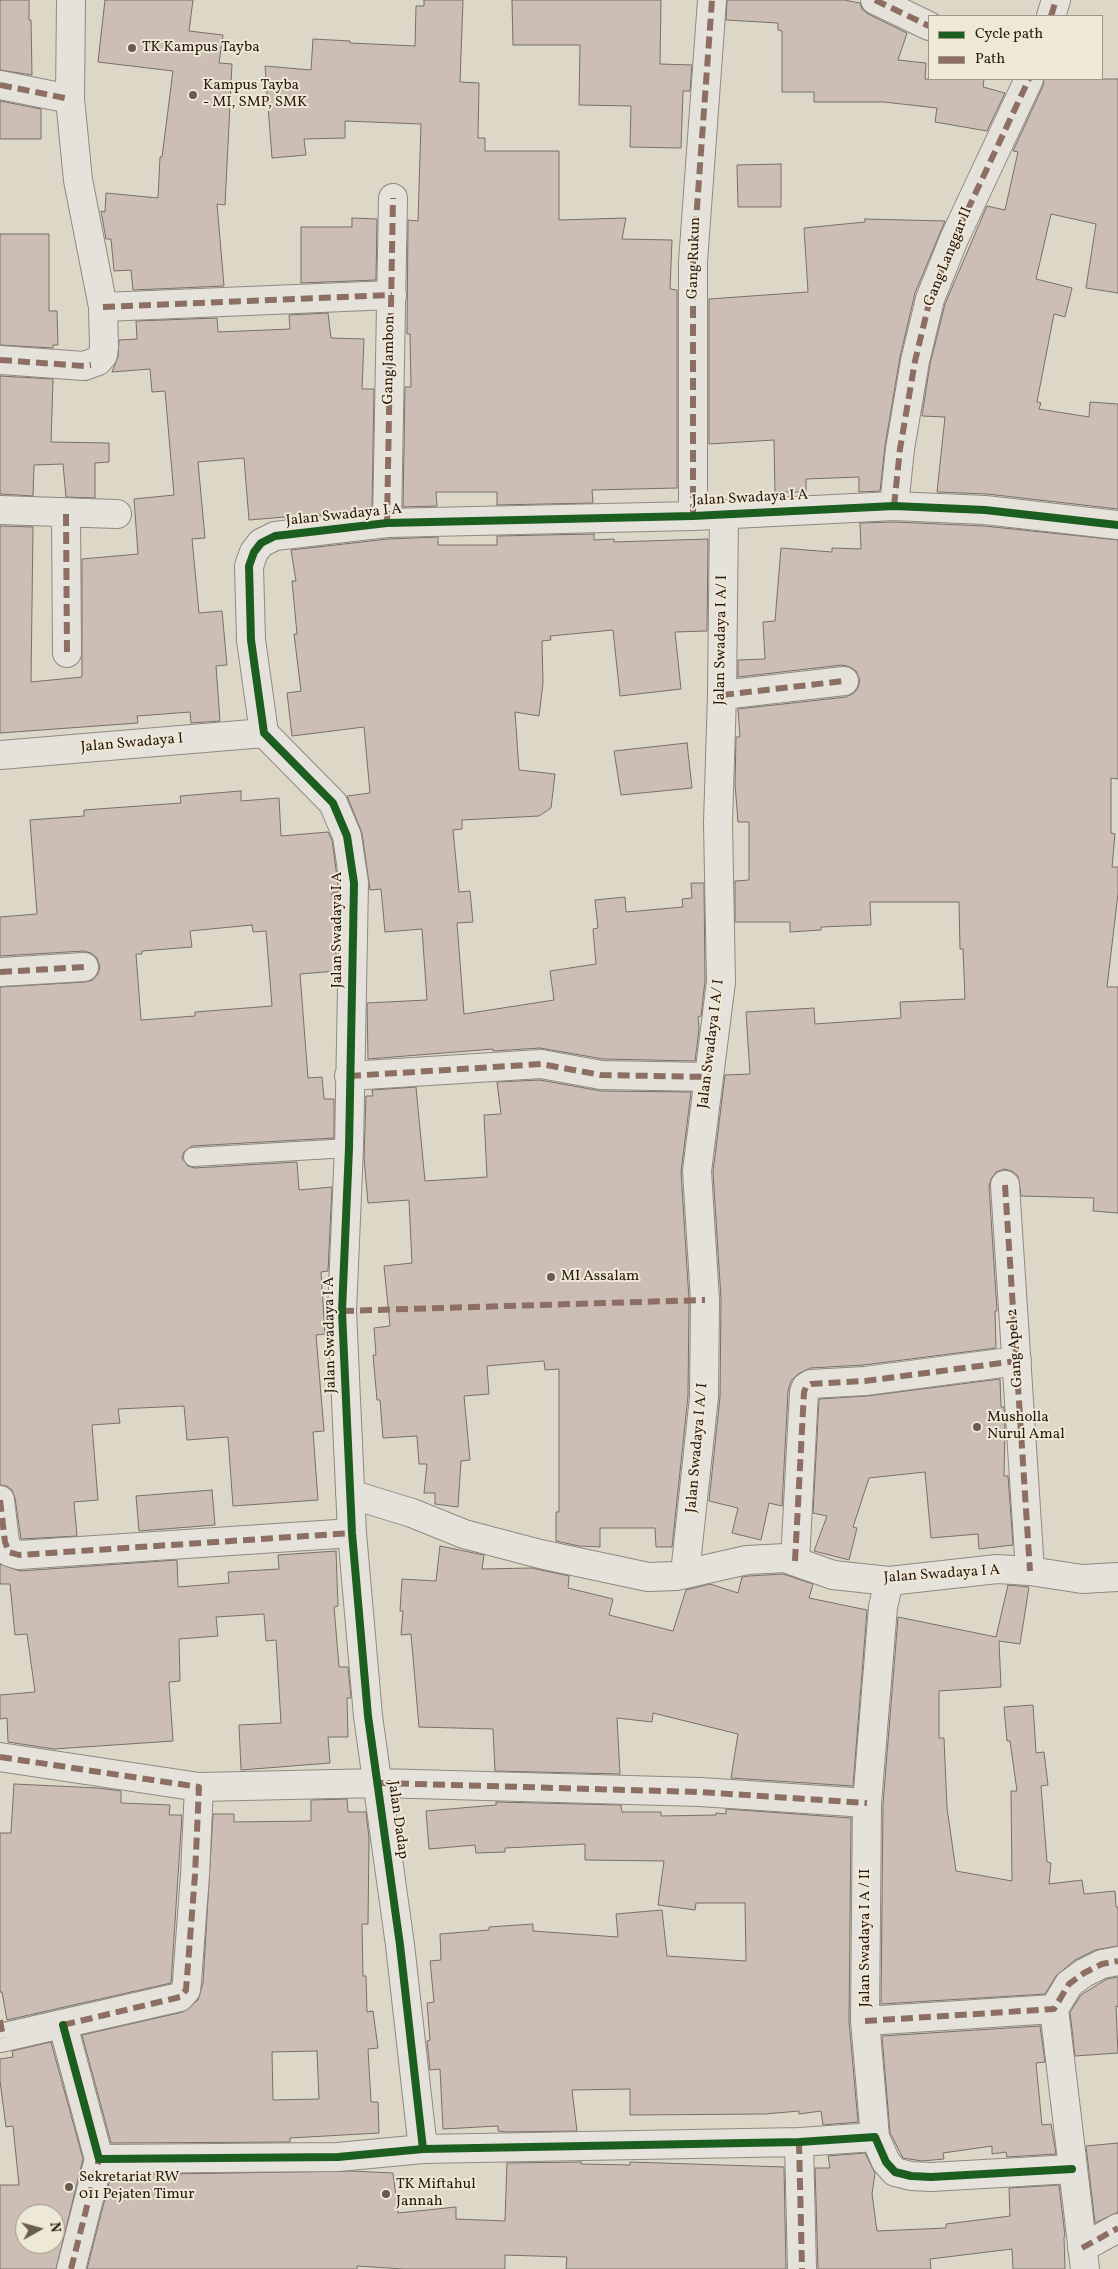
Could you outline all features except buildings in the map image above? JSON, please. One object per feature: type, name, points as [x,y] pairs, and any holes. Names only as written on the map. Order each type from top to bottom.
[{"type":"street","points":[[0,360],[84,366],[94,363],[102,355],[104,347],[103,307],[78,180],[70,99],[71,0]]},
{"type":"street","name":"Gang Rukun","points":[[693,516],[693,262],[712,0]]},
{"type":"street","points":[[875,0],[928,26]]},
{"type":"street","points":[[1050,15],[1056,0]]},
{"type":"street","name":"Gang Langgar II","points":[[894,506],[900,449],[915,361],[930,299],[954,239],[1029,80]]},
{"type":"street","points":[[0,85],[70,99]]},
{"type":"street","name":"Gang Jambon","points":[[387,523],[392,198]]},
{"type":"street","points":[[103,307],[392,295]]},
{"type":"street","name":"Jalan Swadaya I A","points":[[1118,525],[985,510],[894,506],[693,516],[387,523],[275,536],[261,543],[254,552],[249,566],[251,640],[264,732],[333,803],[347,836],[354,882],[349,1148],[342,1311],[350,1494],[412,1513],[464,1534],[540,1554],[648,1577],[676,1576],[747,1560],[785,1558],[833,1575],[890,1581],[997,1569],[1030,1571],[1082,1579],[1118,1577]]},
{"type":"street","points":[[0,510],[66,514],[117,514]]},
{"type":"street","points":[[66,514],[67,653]]},
{"type":"street","name":"Jalan Swadaya I A/ I","points":[[685,1573],[704,1397],[705,1300],[698,1171],[721,982],[718,823],[722,695],[724,514]]},
{"type":"street","points":[[722,695],[844,681]]},
{"type":"street","name":"Jalan Swadaya I","points":[[0,755],[264,732]]},
{"type":"street","points":[[0,972],[84,967]]},
{"type":"street","points":[[349,1076],[541,1064],[601,1076],[709,1077]]},
{"type":"street","name":"Gang Apel 2","points":[[1006,1185],[1030,1571]]},
{"type":"street","points":[[795,1561],[804,1392],[806,1387],[811,1384],[865,1381],[1017,1361]]},
{"type":"street","name":"Jalan Dadap","points":[[350,1494],[368,1716],[379,1783],[423,2149]]},
{"type":"street","points":[[0,1500],[5,1542],[9,1552],[19,1555],[352,1533]]},
{"type":"street","name":"Jalan Swadaya I A / II","points":[[890,1581],[884,1607],[867,1803],[865,2021],[1054,2009]]},
{"type":"street","points":[[0,1756],[199,1787],[379,1783],[700,1792],[867,1803]]},
{"type":"street","points":[[1,2032],[63,2025],[180,1997],[186,1990],[196,1875],[199,1787]]},
{"type":"street","points":[[1084,2258],[1054,2009],[1069,1984],[1084,1973],[1102,1964],[1118,1961]]},
{"type":"street","points":[[865,2021],[875,2137],[886,2162],[895,2172],[910,2176],[930,2177],[1072,2169]]},
{"type":"street","points":[[63,2025],[99,2159],[71,2269]]},
{"type":"street","points":[[99,2159],[338,2156],[423,2149],[799,2142],[875,2137]]},
{"type":"street","points":[[799,2142],[802,2269]]},
{"type":"street","points":[[1084,2258],[1118,2228]]},
{"type":"lane","points":[[193,1157],[349,1148]]},
{"type":"marked path","points":[[693,516],[693,262],[712,0]]},
{"type":"marked path","points":[[875,0],[928,26]]},
{"type":"marked path","points":[[1051,15],[1056,0]]},
{"type":"marked path","points":[[894,506],[900,449],[915,361],[930,299],[954,239],[1029,80]]},
{"type":"marked path","points":[[0,85],[70,99]]},
{"type":"marked path","points":[[387,523],[393,198]]},
{"type":"marked path","points":[[103,307],[392,295]]},
{"type":"marked path","points":[[0,360],[91,365]]},
{"type":"marked path","points":[[66,514],[67,653]]},
{"type":"marked path","points":[[722,695],[844,681]]},
{"type":"marked path","points":[[0,972],[84,967]]},
{"type":"marked path","points":[[349,1076],[541,1064],[601,1075],[709,1077]]},
{"type":"marked path","points":[[1005,1185],[1030,1571]]},
{"type":"marked path","points":[[342,1311],[705,1300]]},
{"type":"marked path","points":[[795,1561],[804,1392],[806,1387],[811,1384],[865,1381],[1017,1361]]},
{"type":"marked path","points":[[0,1500],[5,1542],[9,1552],[19,1555],[352,1533]]},
{"type":"marked path","points":[[0,1757],[199,1787],[195,1875],[186,1990],[180,1997],[63,2025]]},
{"type":"marked path","points":[[379,1783],[700,1792],[867,1803]]},
{"type":"marked path","points":[[865,2021],[1054,2009],[1069,1984],[1084,1973],[1102,1964],[1118,1961]]},
{"type":"marked path","points":[[0,2020],[3,2038]]},
{"type":"marked path","points":[[799,2142],[802,2269]]},
{"type":"marked path","points":[[71,2269],[99,2159]]},
{"type":"marked path","points":[[1082,2248],[1118,2228]]},
{"type":"cycle path","points":[[423,2149],[400,1945],[368,1716],[352,1533],[342,1311],[349,1148],[354,883],[347,836],[333,803],[264,733],[251,640],[249,566],[254,552],[261,543],[275,536],[387,523],[693,516],[894,506],[985,510],[1118,525]]},
{"type":"cycle path","points":[[63,2025],[99,2159],[338,2157],[423,2149],[799,2142],[875,2137],[886,2162],[895,2172],[911,2176],[931,2177],[1072,2169]]},
{"type":"place","name":"TK Kampus Tayba","points":[[132,48]]},
{"type":"place","name":"Kampus Tayba - MI, SMP, SMK","points":[[193,95]]},
{"type":"place","name":"MI Assalam","points":[[551,1277]]},
{"type":"place","name":"Musholla Nurul Amal","points":[[977,1427]]},
{"type":"place","name":"Sekretariat RW 011 Pejaten Timur","points":[[69,2187]]},
{"type":"place","name":"TK Miftahul Jannah","points":[[386,2194]]}]
